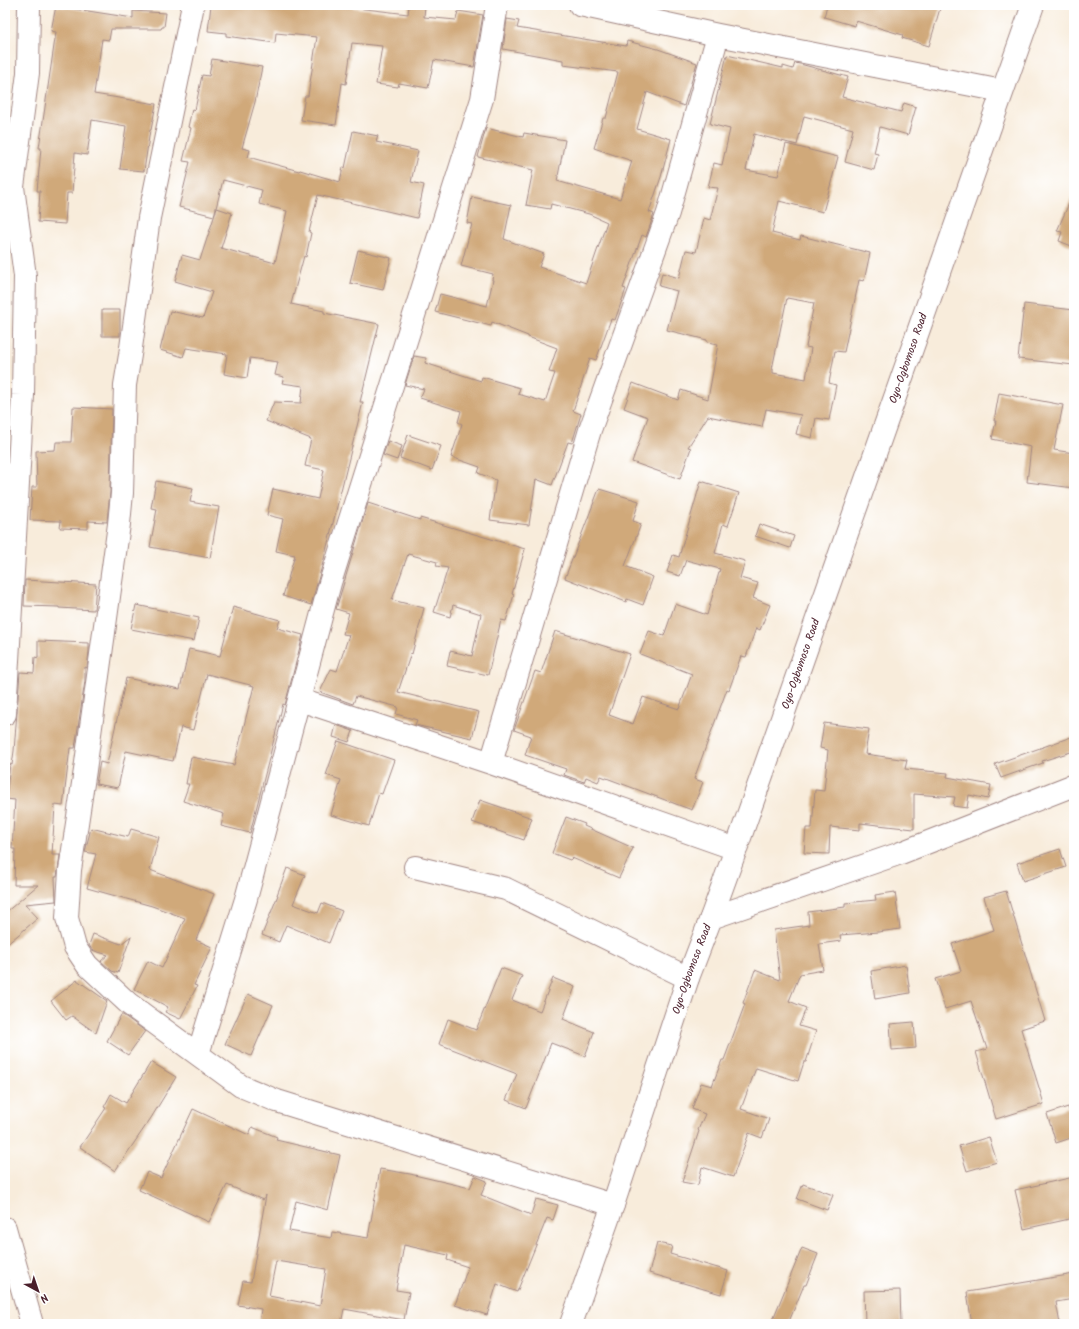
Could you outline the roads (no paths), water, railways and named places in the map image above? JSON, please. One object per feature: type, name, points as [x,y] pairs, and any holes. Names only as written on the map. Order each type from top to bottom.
[{"type":"main road","points":[[5,714],[23,395],[24,276],[13,187],[28,73],[29,5]]},
{"type":"main road","points":[[193,5],[149,218],[125,384],[121,508],[70,870],[67,918],[75,947],[87,965],[129,1004],[241,1086],[277,1101],[613,1205]]},
{"type":"main road","points":[[198,1054],[246,899],[333,575],[482,99],[497,5]]},
{"type":"main road","points":[[580,5],[718,35],[1002,91]]},
{"type":"main road","name":"Oyo-Ogbomoso Road","points":[[571,1324],[613,1205],[688,978],[736,849],[1033,5]]},
{"type":"main road","points":[[491,763],[590,430],[668,213],[718,35]]},
{"type":"main road","points":[[300,700],[491,763],[736,849]]},
{"type":"main road","points":[[711,918],[898,854],[1074,785]]},
{"type":"main road","points":[[414,867],[506,890],[688,978]]},
{"type":"main road","points":[[5,1228],[32,1324]]}]
